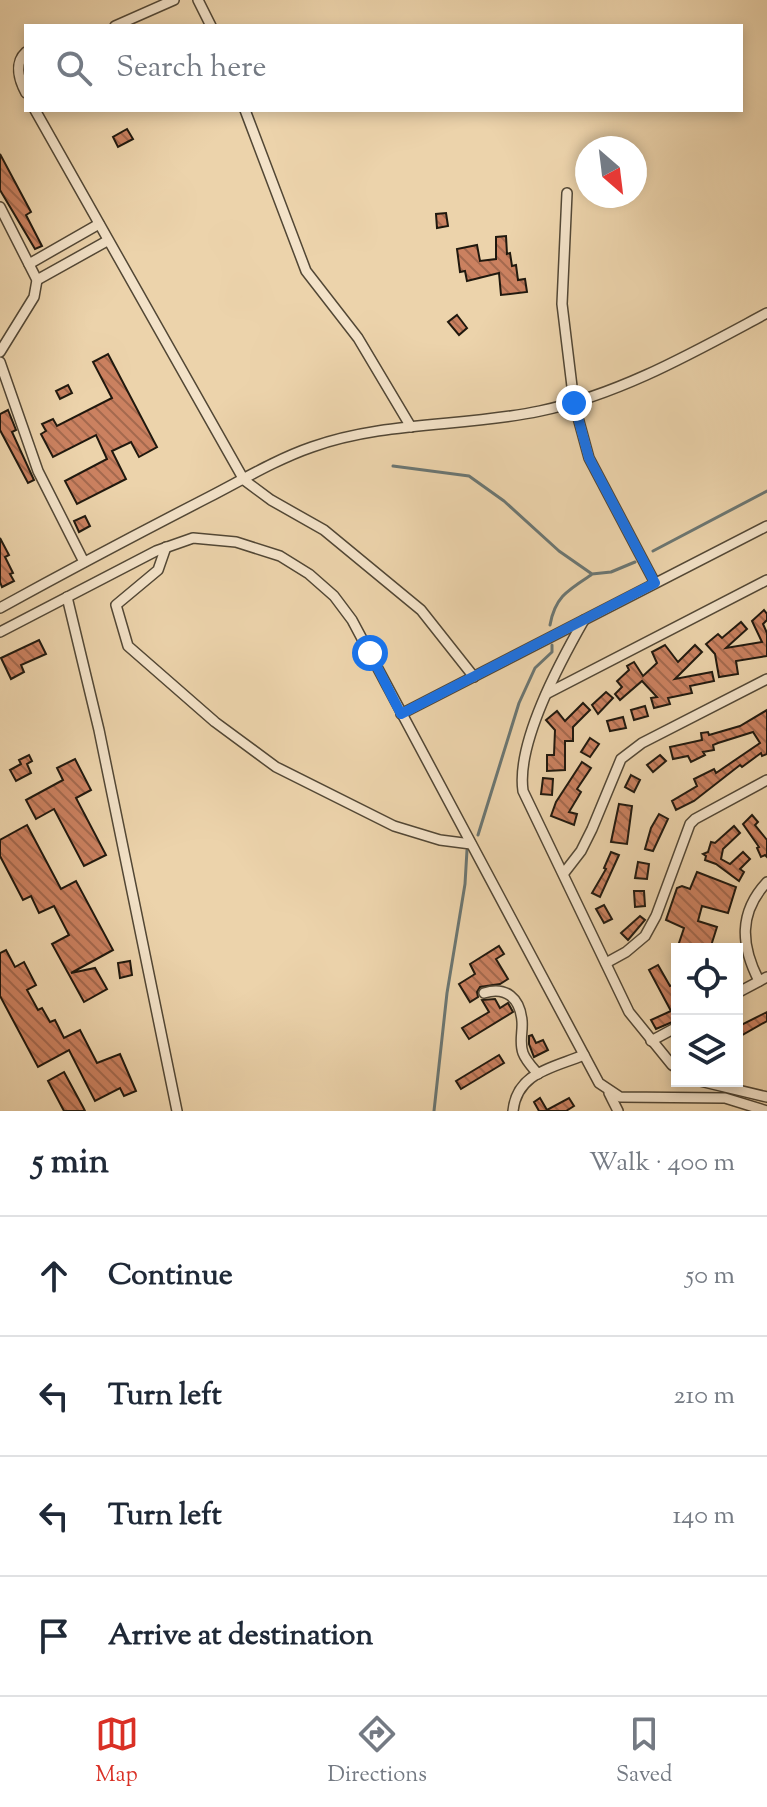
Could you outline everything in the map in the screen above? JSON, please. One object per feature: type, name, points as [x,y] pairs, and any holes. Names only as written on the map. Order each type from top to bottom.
[{"type":"street","points":[[120,24],[174,0]]},
{"type":"street","points":[[198,0],[210,24]]},
{"type":"street","points":[[24,54],[18,67],[24,89]]},
{"type":"street","points":[[36,112],[244,480],[271,500],[324,530],[421,610],[474,677]]},
{"type":"street","points":[[246,112],[306,271],[358,338],[411,427]]},
{"type":"street","points":[[567,193],[562,304],[574,403],[589,458],[655,583]]},
{"type":"street","points":[[0,207],[37,280],[34,297],[0,352]]},
{"type":"street","points":[[29,264],[99,224]]},
{"type":"street","points":[[37,280],[107,241]]},
{"type":"street","points":[[0,608],[312,447],[372,432],[538,412],[574,403],[663,368],[767,313]]},
{"type":"street","points":[[0,362],[38,471],[84,562]]},
{"type":"street","points":[[401,714],[767,526]]},
{"type":"street","points":[[0,632],[166,547],[193,538],[236,542],[280,556],[309,574],[334,596],[352,620],[599,1083],[618,1111]]},
{"type":"street","points":[[166,547],[158,570],[116,605],[128,646],[215,722],[276,767],[394,826],[440,840],[471,844]]},
{"type":"street","points":[[548,693],[767,580]]},
{"type":"street","points":[[67,597],[99,730],[177,1111]]},
{"type":"street","points":[[584,620],[562,658],[522,762],[523,791],[629,1012],[671,1062]]},
{"type":"street","points":[[564,873],[581,851],[621,759],[642,743],[767,679]]},
{"type":"street","points":[[606,963],[645,936],[656,916],[690,824],[767,780]]},
{"type":"street","points":[[743,990],[763,979],[748,959],[743,937],[749,911],[767,882]]},
{"type":"street","points":[[484,993],[505,990],[512,997],[522,1022],[521,1051],[538,1074]]},
{"type":"street","points":[[651,1041],[671,1030]]},
{"type":"street","points":[[513,1111],[521,1084],[584,1055]]},
{"type":"street","points":[[725,1087],[767,1097]]},
{"type":"street","points":[[608,1092],[620,1097],[725,1098],[767,1111]]},
{"type":"building","points":[[127,129],[133,139],[118,147],[113,137]]},
{"type":"building","points":[[0,154],[31,212],[26,215],[42,246],[35,249],[0,190]]},
{"type":"building","points":[[446,213],[448,226],[437,228],[436,214]]},
{"type":"building","points":[[506,236],[507,254],[510,253],[512,266],[516,265],[518,280],[525,279],[527,292],[501,295],[499,273],[467,281],[465,271],[460,272],[457,249],[477,245],[480,261],[496,259],[496,237]]},
{"type":"building","points":[[457,315],[467,328],[459,335],[448,322]]},
{"type":"building","points":[[108,354],[157,447],[139,457],[131,442],[112,451],[126,479],[77,504],[65,481],[107,459],[96,435],[53,457],[41,434],[46,431],[42,424],[53,419],[57,426],[112,398],[93,362]]},
{"type":"building","points":[[68,385],[72,393],[60,399],[56,391]]},
{"type":"building","points":[[8,410],[16,430],[12,432],[34,480],[28,483],[0,430],[0,414]]},
{"type":"building","points":[[85,516],[90,526],[79,532],[74,521]]},
{"type":"building","points":[[0,538],[9,555],[5,557],[14,581],[2,587],[0,582]]},
{"type":"building","points":[[764,610],[767,614],[763,624],[767,633],[767,656],[736,661],[738,674],[719,677],[715,654],[706,644],[718,634],[722,638],[741,622],[747,629],[726,648],[762,642],[752,621]]},
{"type":"building","points":[[39,640],[46,654],[21,665],[24,672],[11,679],[1,658]]},
{"type":"building","points":[[665,645],[678,662],[695,645],[702,652],[675,679],[712,672],[714,681],[690,686],[692,693],[668,698],[670,704],[654,708],[651,698],[657,697],[642,681],[620,700],[615,694],[622,687],[617,681],[629,670],[627,666],[634,662],[643,676],[657,663],[652,652]]},
{"type":"building","points":[[606,692],[613,698],[598,714],[592,705]]},
{"type":"building","points":[[583,703],[590,710],[573,727],[573,741],[565,741],[565,770],[547,771],[547,755],[554,755],[555,730],[546,720],[557,711],[565,721]]},
{"type":"building","points":[[645,706],[648,716],[634,720],[631,710]]},
{"type":"building","points":[[767,710],[767,754],[762,756],[761,753],[742,767],[740,765],[694,801],[676,810],[672,801],[697,786],[694,779],[714,769],[716,773],[760,743],[753,732],[713,745],[714,750],[703,752],[705,755],[691,762],[688,756],[673,759],[670,747],[702,740],[701,733],[708,732],[709,735],[740,726]]},
{"type":"building","points":[[623,717],[626,728],[610,731],[607,721]]},
{"type":"building","points":[[590,738],[599,744],[590,757],[581,752]]},
{"type":"building","points":[[29,755],[32,761],[27,764],[31,773],[16,781],[10,770]]},
{"type":"building","points":[[660,755],[666,761],[653,772],[647,765]]},
{"type":"building","points":[[75,759],[91,790],[76,798],[106,855],[84,866],[54,809],[36,819],[26,800],[63,780],[57,768]]},
{"type":"building","points":[[582,762],[591,768],[577,789],[581,792],[569,812],[577,814],[574,825],[551,816],[556,802]]},
{"type":"building","points":[[631,775],[640,780],[634,792],[625,787]]},
{"type":"building","points":[[543,778],[553,779],[552,795],[541,794]]},
{"type":"building","points":[[619,804],[632,806],[627,844],[611,842]]},
{"type":"building","points":[[659,814],[668,819],[653,851],[645,849],[651,828]]},
{"type":"building","points":[[752,815],[758,822],[755,825],[767,840],[767,857],[761,857],[759,847],[743,824]]},
{"type":"building","points":[[27,825],[61,889],[76,881],[113,950],[71,973],[95,968],[107,989],[84,1002],[52,944],[69,935],[54,906],[39,913],[31,896],[23,900],[0,856],[0,840]]},
{"type":"building","points":[[734,826],[740,833],[723,849],[721,859],[730,864],[743,852],[750,859],[740,869],[744,872],[739,881],[705,860],[703,854],[708,852],[711,842],[715,843]]},
{"type":"building","points":[[611,852],[619,855],[600,897],[592,893],[606,869]]},
{"type":"building","points":[[638,862],[649,864],[647,879],[635,878]]},
{"type":"building","points":[[697,872],[736,887],[728,913],[702,906],[698,921],[717,927],[712,943],[679,943],[684,928],[666,920],[677,888],[690,889]]},
{"type":"building","points":[[634,891],[644,891],[645,906],[635,907]]},
{"type":"building","points":[[604,905],[612,919],[604,923],[596,909]]},
{"type":"building","points":[[640,916],[645,920],[628,940],[621,933]]},
{"type":"building","points":[[499,946],[504,954],[496,959],[508,979],[500,984],[480,987],[478,997],[470,1002],[459,984],[475,974],[470,964]]},
{"type":"building","points":[[6,950],[15,967],[24,962],[36,985],[27,990],[38,1010],[42,1008],[50,1022],[55,1020],[64,1038],[80,1030],[97,1063],[120,1054],[136,1091],[124,1096],[120,1088],[95,1101],[69,1050],[38,1067],[0,996],[0,953]]},
{"type":"building","points":[[130,961],[132,975],[120,978],[118,963]]},
{"type":"building","points":[[658,965],[671,986],[671,1011],[649,970]]},
{"type":"building","points":[[495,999],[500,1008],[508,1003],[513,1012],[469,1039],[462,1028],[489,1012],[482,1000]]},
{"type":"building","points":[[671,1011],[671,1023],[656,1029],[651,1020]]},
{"type":"building","points":[[767,1012],[767,1021],[743,1035],[743,1024]]},
{"type":"building","points":[[532,1035],[536,1043],[543,1040],[548,1050],[534,1057],[529,1044],[529,1036]]},
{"type":"building","points":[[499,1055],[504,1063],[461,1089],[456,1081]]},
{"type":"building","points":[[64,1072],[85,1111],[64,1111],[48,1081]]},
{"type":"building","points":[[540,1098],[547,1110],[569,1098],[574,1106],[566,1111],[539,1111],[534,1102]]},
{"type":"waterway","points":[[393,466],[469,476],[504,501],[559,551],[592,574],[611,572],[635,562]]},
{"type":"waterway","points":[[653,551],[767,491]]},
{"type":"waterway","points":[[550,625],[559,601],[591,575]]},
{"type":"waterway","points":[[478,835],[519,703],[535,668],[552,652],[552,645]]},
{"type":"waterway","points":[[434,1111],[467,850]]},
{"type":"route","points":[[370,653],[401,714],[655,583],[589,458],[574,403]]}]
